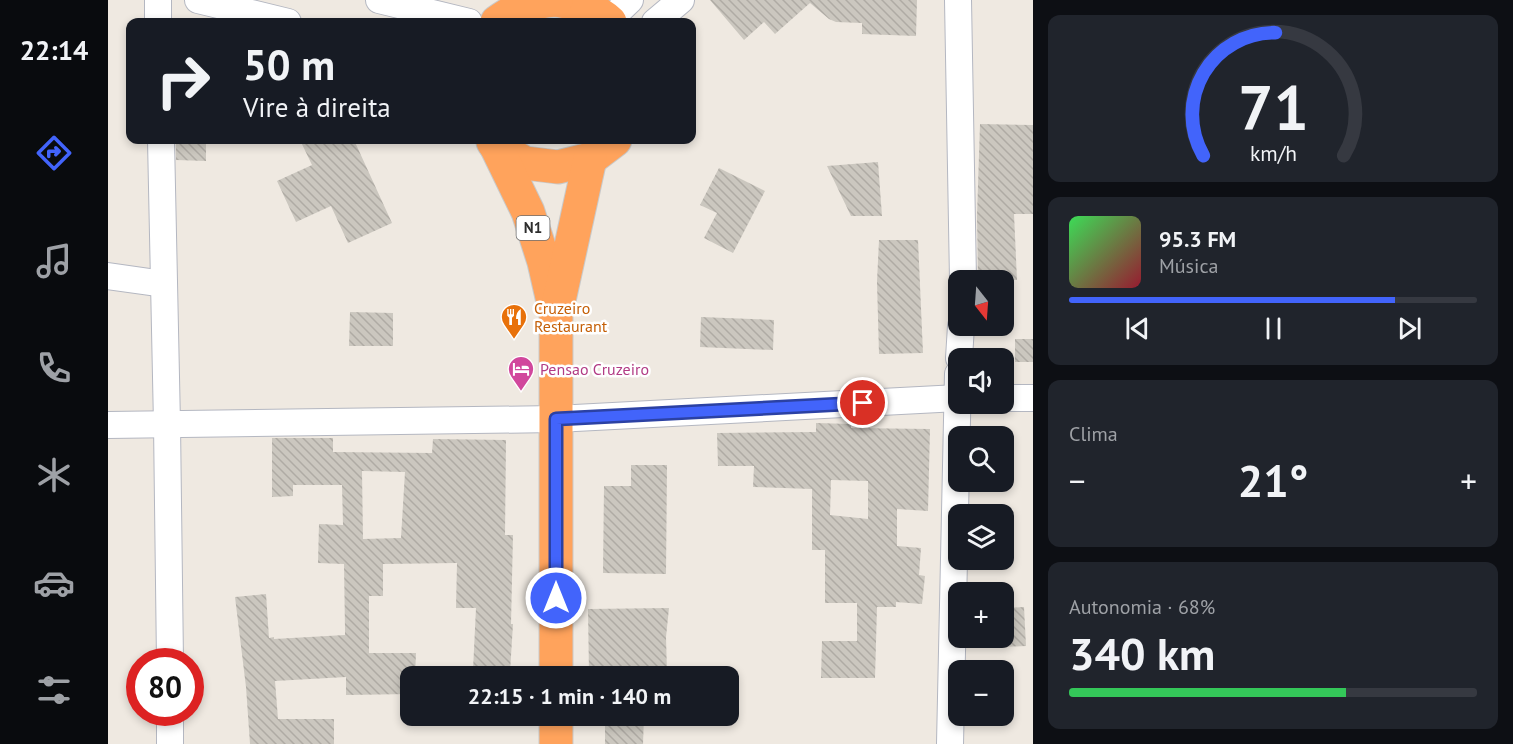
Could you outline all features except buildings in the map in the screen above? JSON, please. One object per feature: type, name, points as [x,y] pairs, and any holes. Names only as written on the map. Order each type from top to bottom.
[{"type":"highway","points":[[510,10],[536,1],[567,1],[616,14]]},
{"type":"highway","name":"N1","points":[[494,144],[528,212],[544,262],[556,314],[556,666]]},
{"type":"highway","name":"N1","points":[[496,144],[525,163],[558,167],[602,149]]},
{"type":"highway","name":"N1","points":[[556,314],[602,149]]},
{"type":"highway","points":[[556,726],[556,744]]},
{"type":"street","points":[[158,0],[158,18]]},
{"type":"street","points":[[198,0],[272,18]]},
{"type":"street","points":[[379,0],[453,18]]},
{"type":"street","points":[[661,18],[681,0]]},
{"type":"street","points":[[958,0],[963,270]]},
{"type":"street","points":[[161,144],[170,648]]},
{"type":"street","points":[[108,276],[164,284]]},
{"type":"street","points":[[108,424],[556,419],[948,391]]},
{"type":"street","points":[[1014,398],[1033,398]]},
{"type":"street","points":[[950,744],[957,414]]},
{"type":"street","points":[[170,726],[171,744]]},
{"type":"place","name":"Cruzeiro Restaurant","points":[[514,340]]},
{"type":"place","name":"Pensao Cruzeiro","points":[[521,392]]},
{"type":"route","points":[[556,598],[556,419],[863,403]]}]
